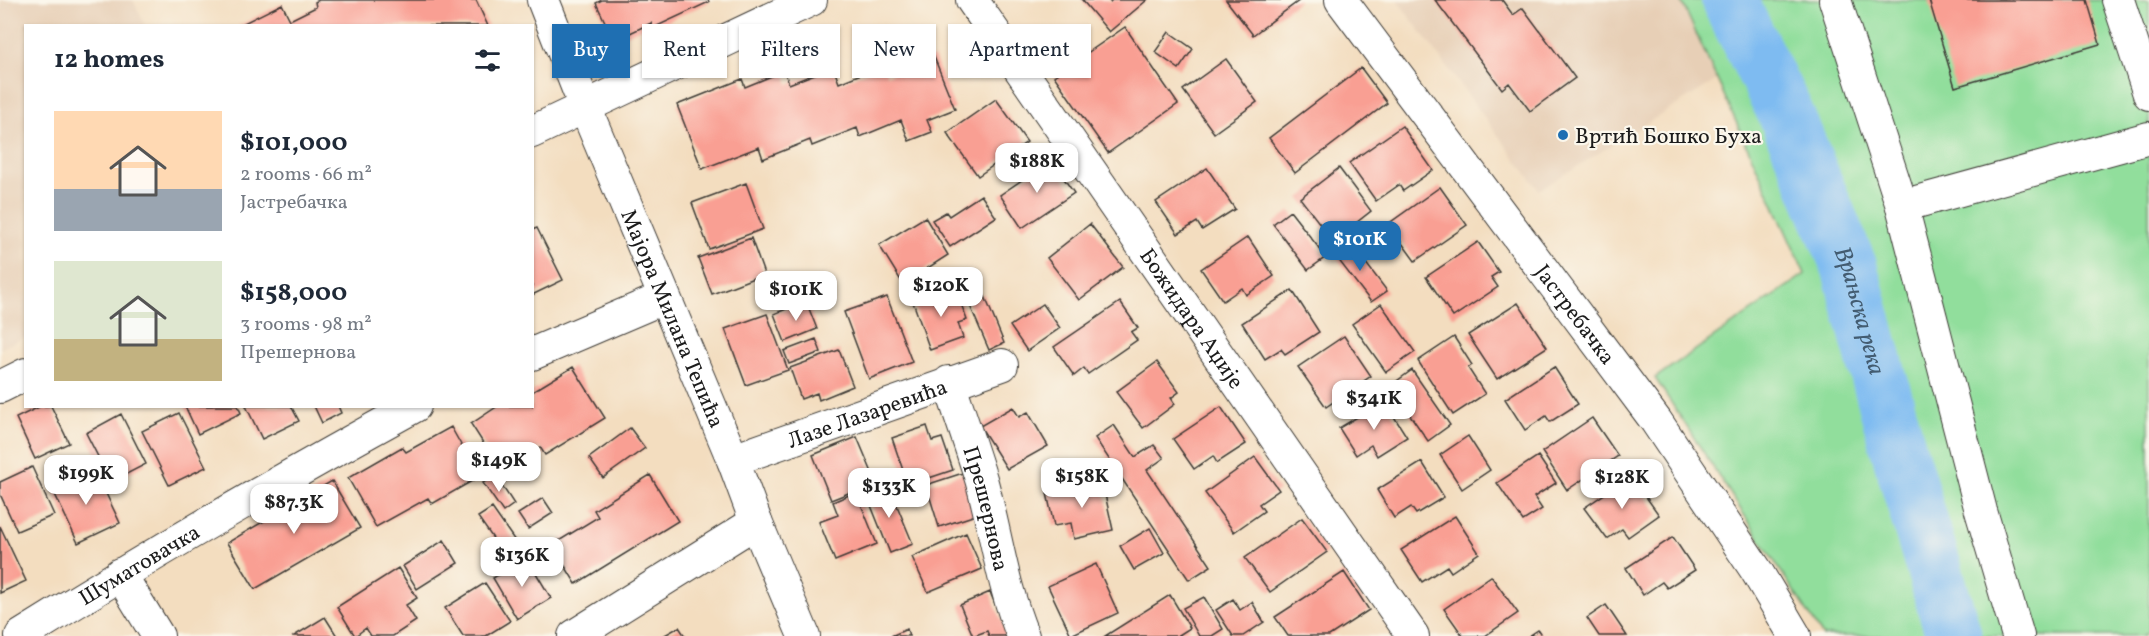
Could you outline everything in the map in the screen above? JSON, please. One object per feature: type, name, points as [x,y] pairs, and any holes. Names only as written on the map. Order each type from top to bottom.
[{"type":"street","name":"Мајора Милана Тепића","points":[[543,0],[663,298],[733,460],[756,522],[804,636]]},
{"type":"street","points":[[534,131],[811,0]]},
{"type":"street","name":"Божидара Аџије","points":[[972,0],[1413,636]]},
{"type":"street","name":"Јастребачка","points":[[1341,0],[1656,421],[1756,570],[1795,636]]},
{"type":"street","points":[[1835,0],[1902,206],[1981,511],[2018,636]]},
{"type":"street","points":[[2118,0],[2149,94]]},
{"type":"street","points":[[1902,206],[2149,138]]},
{"type":"street","points":[[534,353],[663,298]]},
{"type":"street","name":"Лазе Лазаревића","points":[[733,460],[1002,365]]},
{"type":"street","points":[[0,387],[24,375]]},
{"type":"street","name":"Прешернова","points":[[949,382],[981,480],[999,564],[1023,636]]},
{"type":"street","name":"Шуматовачка","points":[[21,636],[120,574],[411,408]]},
{"type":"street","points":[[574,636],[756,522]]},
{"type":"street","points":[[120,574],[158,636]]},
{"type":"shaded area","points":[[0,0],[133,0],[145,24],[24,24],[24,337],[0,349]]},
{"type":"shaded area","name":"Вртић Бошко Буха","points":[[1397,0],[1681,0],[1717,80],[1539,190]]},
{"type":"green space","points":[[1681,0],[2149,0],[2149,632],[2142,636],[1823,636],[1655,378],[1805,274]]},
{"type":"building","points":[[319,0],[476,0],[487,24],[242,24],[282,4],[290,20],[316,7],[315,2]]},
{"type":"building","points":[[602,0],[708,0],[709,2],[662,24],[642,24],[642,27],[630,33],[630,24],[606,24],[596,3]]},
{"type":"building","points":[[1082,0],[1108,0],[1110,2],[1112,0],[1147,0],[1109,32]]},
{"type":"building","points":[[1226,0],[1300,0],[1253,35]]},
{"type":"building","points":[[1435,0],[1502,0],[1513,15],[1523,8],[1575,78],[1530,111],[1509,83],[1502,89]]},
{"type":"building","points":[[1929,0],[2087,0],[2100,44],[1955,87]]},
{"type":"building","points":[[1125,27],[1178,104],[1108,153],[1055,78],[1091,78],[1091,50]]},
{"type":"building","points":[[1169,32],[1193,49],[1179,69],[1155,52]]},
{"type":"building","points":[[1226,59],[1257,102],[1214,133],[1183,90]]},
{"type":"building","points":[[936,62],[955,109],[927,120],[932,132],[909,141],[901,120],[860,137],[857,128],[812,146],[810,140],[763,159],[759,147],[702,169],[677,105],[742,79],[745,87],[767,78],[787,78],[789,84],[805,78],[837,78],[839,83],[852,78],[936,78]]},
{"type":"building","points":[[1361,68],[1387,103],[1295,173],[1269,138]]},
{"type":"building","points":[[996,99],[1027,142],[978,176],[947,133]]},
{"type":"building","points":[[1402,126],[1433,170],[1403,191],[1399,185],[1376,201],[1349,163]]},
{"type":"building","points":[[1051,160],[1074,193],[1022,228],[1000,195]]},
{"type":"building","points":[[1207,168],[1235,209],[1202,230],[1197,222],[1178,234],[1156,202]]},
{"type":"building","points":[[1339,168],[1371,211],[1333,241],[1300,198]]},
{"type":"building","points":[[746,183],[763,229],[709,249],[692,203]]},
{"type":"building","points":[[1440,187],[1467,225],[1415,261],[1388,224]]},
{"type":"building","points":[[981,195],[996,217],[950,247],[932,220],[946,212],[949,216]]},
{"type":"building","points":[[1290,211],[1326,257],[1308,270],[1273,224]]},
{"type":"building","points":[[925,217],[948,255],[903,284],[879,245]]},
{"type":"building","points":[[1090,224],[1123,267],[1079,300],[1047,258]]},
{"type":"building","points":[[537,228],[563,280],[534,294],[534,229]]},
{"type":"building","points":[[1248,237],[1274,276],[1246,295],[1242,288],[1223,301],[1201,269]]},
{"type":"building","points":[[751,238],[764,274],[712,294],[698,258]]},
{"type":"building","points":[[1350,242],[1387,291],[1371,302],[1334,254]]},
{"type":"building","points":[[1478,242],[1499,272],[1491,277],[1498,287],[1453,317],[1426,277]]},
{"type":"building","points":[[955,287],[967,320],[958,323],[963,338],[930,350],[913,302]]},
{"type":"building","points":[[1292,290],[1319,332],[1285,354],[1281,349],[1265,359],[1242,323]]},
{"type":"building","points":[[984,294],[1004,343],[989,350],[968,301]]},
{"type":"building","points":[[887,297],[912,362],[869,379],[844,312]]},
{"type":"building","points":[[806,301],[817,329],[785,342],[774,314]]},
{"type":"building","points":[[1120,302],[1138,328],[1131,332],[1137,340],[1088,374],[1084,368],[1074,376],[1054,347]]},
{"type":"building","points":[[1518,303],[1547,347],[1497,379],[1468,335]]},
{"type":"building","points":[[1043,304],[1060,328],[1027,351],[1010,326]]},
{"type":"building","points":[[1381,304],[1415,352],[1386,372],[1352,324]]},
{"type":"building","points":[[767,314],[788,370],[746,385],[725,329]]},
{"type":"building","points":[[1344,336],[1371,376],[1326,407],[1298,367]]},
{"type":"building","points":[[1454,337],[1472,365],[1468,368],[1485,394],[1453,415],[1418,361]]},
{"type":"building","points":[[816,339],[821,352],[789,364],[784,351]]},
{"type":"building","points":[[839,350],[853,386],[819,400],[817,393],[801,399],[790,368]]},
{"type":"building","points":[[1157,362],[1179,392],[1171,398],[1175,404],[1143,428],[1116,392]]},
{"type":"building","points":[[573,367],[605,418],[545,455],[540,447],[501,471],[471,424],[495,408],[534,408],[534,391]]},
{"type":"building","points":[[1554,367],[1578,404],[1550,422],[1546,416],[1525,430],[1505,399]]},
{"type":"building","points":[[1412,370],[1450,425],[1428,441],[1390,386]]},
{"type":"building","points":[[1384,401],[1407,437],[1377,456],[1371,445],[1356,455],[1339,428]]},
{"type":"building","points":[[1013,407],[1019,417],[1028,412],[1048,446],[1007,469],[980,426]]},
{"type":"building","points":[[1221,407],[1246,444],[1217,463],[1213,456],[1194,469],[1173,439]]},
{"type":"building","points":[[37,408],[52,408],[69,443],[35,459],[16,418]]},
{"type":"building","points":[[186,408],[239,408],[241,413],[198,434]]},
{"type":"building","points":[[247,408],[292,408],[299,421],[262,439]]},
{"type":"building","points":[[315,408],[339,408],[341,413],[322,423]]},
{"type":"building","points":[[179,413],[206,467],[169,485],[142,431]]},
{"type":"building","points":[[121,414],[146,464],[111,482],[86,433]]},
{"type":"building","points":[[1592,418],[1618,456],[1567,490],[1542,452]]},
{"type":"building","points":[[1114,425],[1135,457],[1154,445],[1164,458],[1147,470],[1211,566],[1189,580],[1095,438]]},
{"type":"building","points":[[927,426],[932,441],[942,438],[953,470],[908,485],[892,438]]},
{"type":"building","points":[[451,427],[479,477],[432,504],[428,498],[376,527],[348,478],[402,447],[406,452]]},
{"type":"building","points":[[630,428],[645,448],[603,478],[589,458]]},
{"type":"building","points":[[1468,436],[1490,470],[1462,489],[1440,455]]},
{"type":"building","points":[[857,437],[876,482],[831,500],[813,455]]},
{"type":"building","points":[[1538,456],[1556,483],[1534,497],[1542,509],[1523,521],[1497,483]]},
{"type":"building","points":[[1255,457],[1279,490],[1259,504],[1264,511],[1234,532],[1205,493]]},
{"type":"building","points":[[1422,462],[1444,497],[1416,514],[1411,507],[1394,518],[1377,490]]},
{"type":"building","points":[[32,467],[54,515],[17,531],[0,494],[0,482]]},
{"type":"building","points":[[94,468],[120,523],[78,543],[52,488]]},
{"type":"building","points":[[966,472],[979,514],[939,527],[926,485]]},
{"type":"building","points":[[495,475],[514,504],[503,512],[483,483]]},
{"type":"building","points":[[650,475],[678,521],[576,584],[552,545],[598,517],[594,510]]},
{"type":"building","points":[[1631,476],[1659,515],[1628,537],[1622,529],[1607,539],[1584,508]]},
{"type":"building","points":[[332,481],[360,528],[255,589],[227,543]]},
{"type":"building","points":[[1102,481],[1113,530],[1074,539],[1071,523],[1054,526],[1047,493]]},
{"type":"building","points":[[888,484],[913,544],[890,553],[866,493]]},
{"type":"building","points":[[856,492],[877,544],[835,561],[819,522],[838,515],[833,502]]},
{"type":"building","points":[[543,498],[553,513],[528,529],[518,514]]},
{"type":"building","points":[[492,508],[522,551],[508,560],[478,517]]},
{"type":"building","points":[[1455,516],[1479,553],[1451,572],[1447,566],[1422,582],[1401,550]]},
{"type":"building","points":[[1302,518],[1327,552],[1270,592],[1245,558]]},
{"type":"building","points":[[0,526],[26,581],[0,593]]},
{"type":"building","points":[[1150,528],[1164,553],[1134,570],[1120,546]]},
{"type":"building","points":[[966,533],[982,569],[928,592],[912,557]]},
{"type":"building","points":[[1673,537],[1695,570],[1667,588],[1662,582],[1643,595],[1626,568]]},
{"type":"building","points":[[444,540],[458,563],[417,589],[403,566]]},
{"type":"building","points":[[527,558],[551,598],[517,619],[493,578]]},
{"type":"building","points":[[1096,564],[1118,613],[1071,635],[1048,586]]},
{"type":"building","points":[[398,568],[417,598],[406,605],[416,621],[393,636],[371,636],[366,628],[355,636],[337,607]]},
{"type":"building","points":[[1344,572],[1369,610],[1329,636],[1288,636],[1275,617]]},
{"type":"building","points":[[1491,576],[1518,613],[1485,636],[1463,636],[1444,609]]},
{"type":"building","points":[[485,583],[510,621],[486,636],[463,636],[445,608]]},
{"type":"building","points":[[990,592],[1008,636],[989,636],[987,631],[973,636],[960,605]]},
{"type":"building","points":[[1170,595],[1190,628],[1180,636],[1105,636]]},
{"type":"building","points":[[1204,597],[1223,629],[1212,636],[1199,636],[1183,608]]},
{"type":"building","points":[[1233,599],[1240,610],[1252,602],[1264,622],[1243,636],[1233,636],[1216,610]]},
{"type":"building","points":[[1606,605],[1627,636],[1599,636],[1587,618]]},
{"type":"building","points":[[325,617],[337,636],[294,636]]},
{"type":"building","points":[[679,627],[685,636],[663,636]]},
{"type":"building","points":[[907,629],[909,636],[891,636]]},
{"type":"building","points":[[1538,630],[1542,636],[1529,636]]},
{"type":"waterway","name":"Врањска река","points":[[1729,0],[1785,112],[1849,266],[1897,444],[1954,636]]},
{"type":"place","name":"Вртић Бошко Буха","points":[[1563,135]]}]
